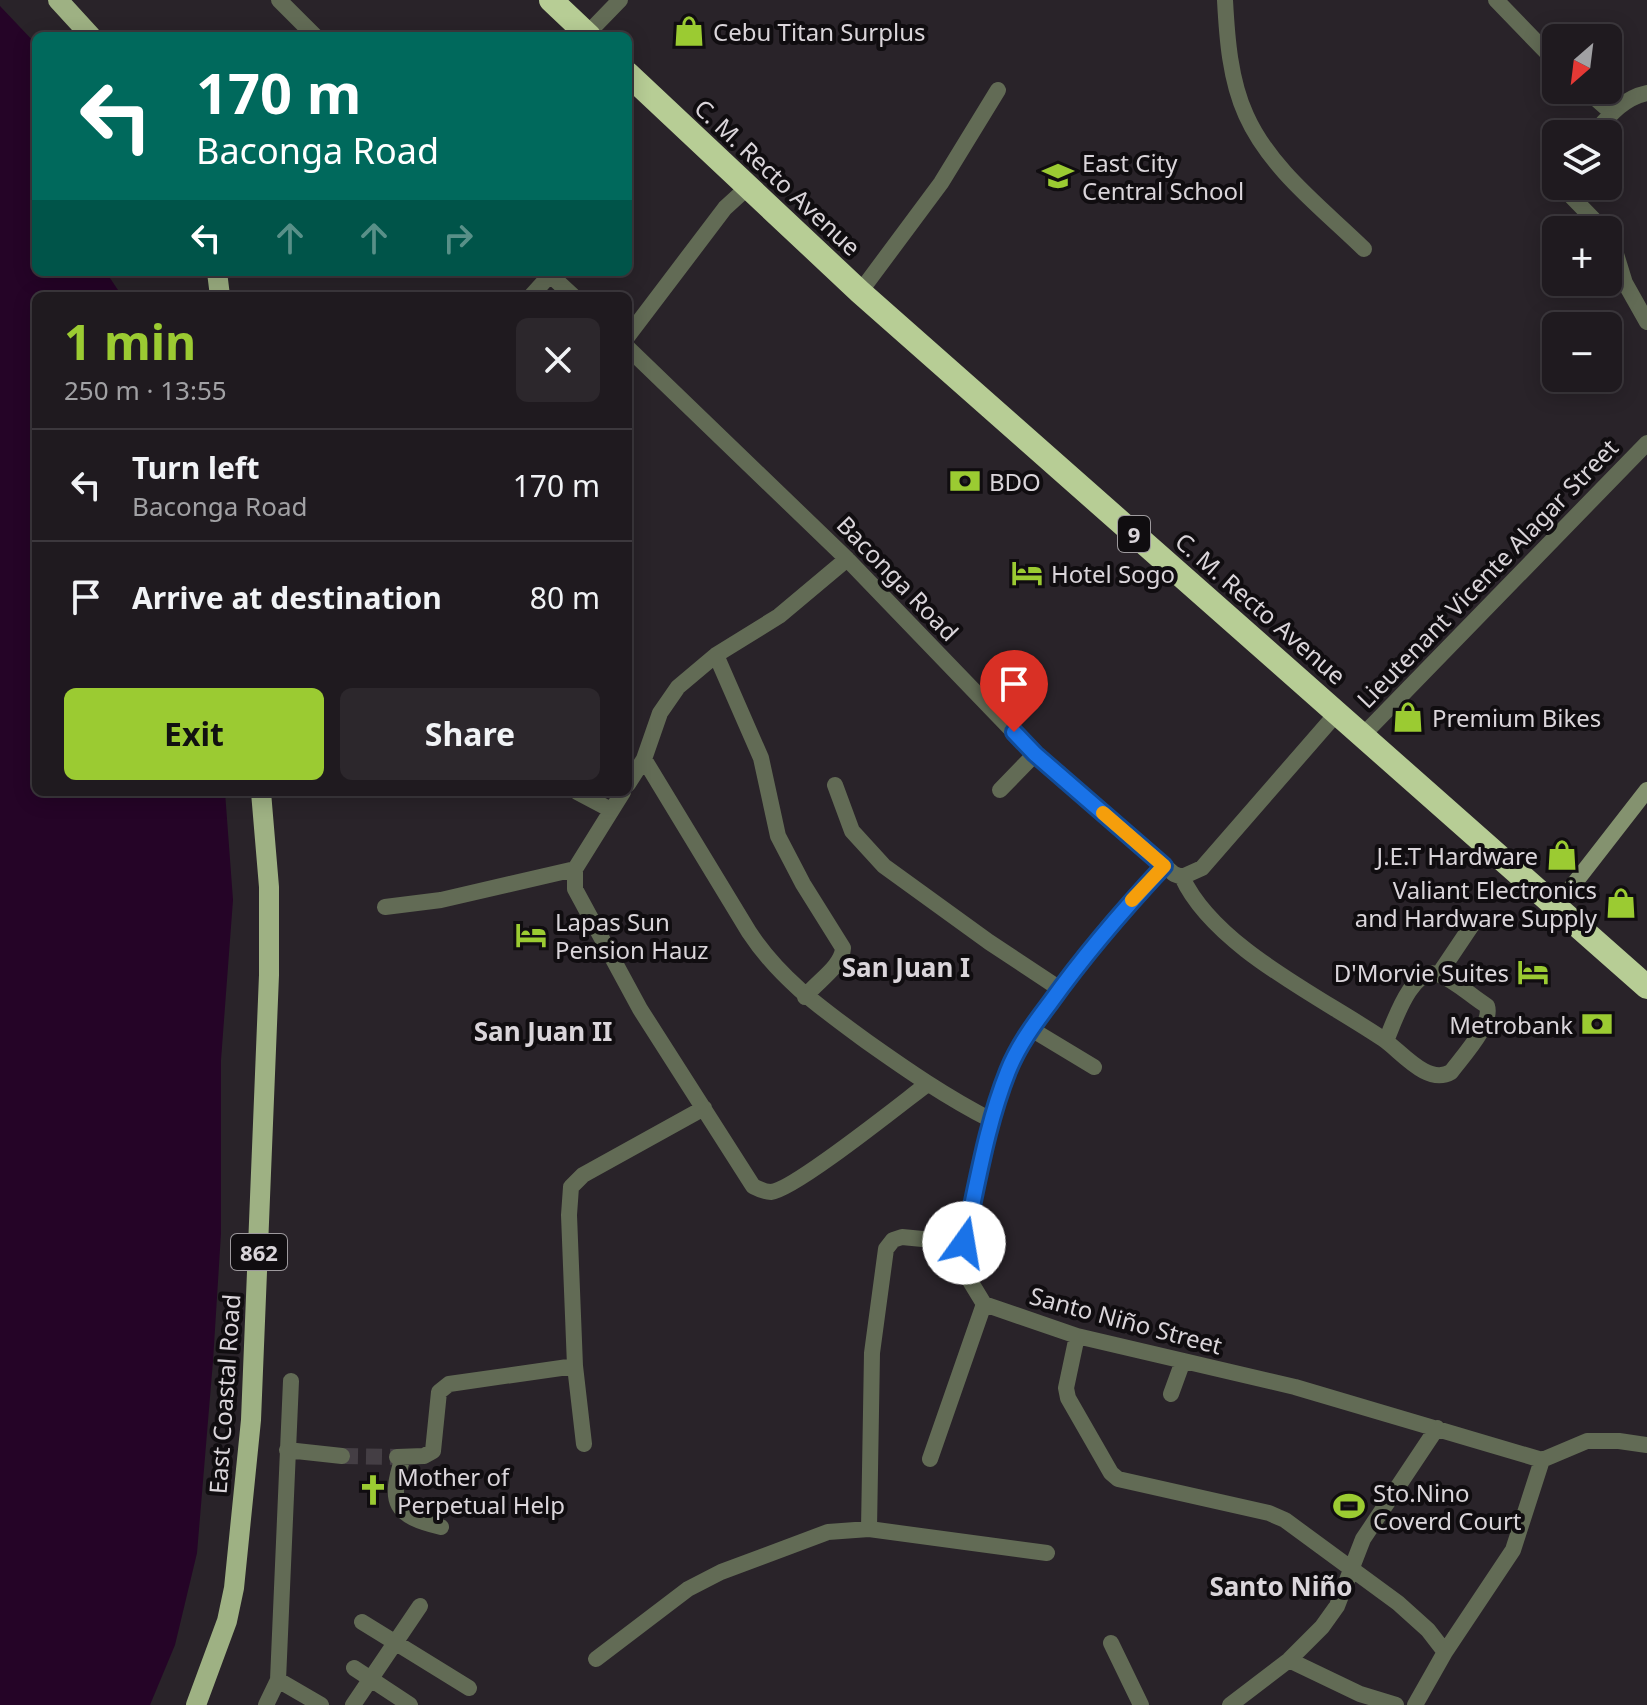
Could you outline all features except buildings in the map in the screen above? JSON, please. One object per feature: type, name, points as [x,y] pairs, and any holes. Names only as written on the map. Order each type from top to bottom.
[{"type":"highway","points":[[551,0],[585,32]]},
{"type":"highway","name":"C. M. Recto Avenue","points":[[632,78],[860,292],[1647,987]]},
{"type":"main road","points":[[58,0],[87,32]]},
{"type":"main road","name":"East Coastal Road","points":[[196,1705],[227,1621],[234,1588],[250,1432],[269,975],[269,887],[261,796]]},
{"type":"street","points":[[279,0],[311,32]]},
{"type":"street","points":[[591,32],[620,0]]},
{"type":"street","points":[[1225,0],[1227,35],[1239,96],[1257,137],[1270,156],[1364,249]]},
{"type":"street","points":[[1496,0],[1542,48]]},
{"type":"street","points":[[860,292],[941,183],[998,90]]},
{"type":"street","points":[[1606,120],[1633,96],[1647,93]]},
{"type":"street","points":[[1602,104],[1612,113]]},
{"type":"street","points":[[632,331],[725,208],[748,187]]},
{"type":"street","points":[[1575,200],[1590,216]]},
{"type":"street","points":[[1622,273],[1647,322]]},
{"type":"street","points":[[534,292],[547,276]]},
{"type":"street","points":[[551,276],[569,292]]},
{"type":"street","name":"Baconga Road","points":[[632,356],[847,559],[1035,754],[1164,866],[1182,877]]},
{"type":"street","name":"Lieutenant Vicente Alagar Street","points":[[1362,736],[1647,443]]},
{"type":"street","points":[[632,778],[644,759],[667,701],[678,687],[716,655],[779,616],[847,559]]},
{"type":"street","points":[[716,655],[761,758],[778,836],[803,884],[843,948],[837,964],[805,997]]},
{"type":"street","points":[[1337,713],[1202,868],[1182,877],[1191,897],[1241,945],[1386,1041],[1424,1071],[1436,1076],[1451,1072],[1480,1031],[1489,1012],[1487,1006],[1439,974],[1422,975],[1386,1041]]},
{"type":"street","points":[[1000,790],[1035,754]]},
{"type":"street","points":[[644,759],[766,957],[805,997],[926,1085],[991,1120]]},
{"type":"street","points":[[835,785],[852,831],[884,866],[1001,951],[1060,989]]},
{"type":"street","points":[[1556,907],[1647,790]]},
{"type":"street","points":[[585,796],[611,810]]},
{"type":"street","points":[[620,796],[575,869],[575,889],[640,1009],[753,1186],[773,1192],[806,1174],[926,1085]]},
{"type":"street","points":[[930,1459],[984,1304],[967,1276],[964,1243],[991,1120],[1009,1068],[1031,1029],[1060,989],[1110,924],[1164,866]]},
{"type":"street","points":[[385,907],[441,900],[575,869]]},
{"type":"street","points":[[1439,974],[1476,919]]},
{"type":"street","points":[[1031,1029],[1094,1067]]},
{"type":"street","points":[[584,1444],[575,1366],[569,1215],[571,1187],[583,1175],[704,1108]]},
{"type":"street","points":[[869,1529],[872,1353],[886,1249],[893,1240],[902,1237],[964,1243]]},
{"type":"street","name":"Santo Niño Street","points":[[984,1304],[1077,1336],[1295,1387],[1542,1460]]},
{"type":"street","points":[[1077,1336],[1066,1388],[1068,1398],[1111,1473],[1118,1479],[1269,1513],[1296,1527],[1398,1603],[1428,1630],[1445,1652]]},
{"type":"street","points":[[1171,1394],[1183,1361]]},
{"type":"street","points":[[441,1527],[414,1521],[400,1508],[394,1487],[400,1457],[424,1456],[433,1451],[439,1392],[449,1384],[575,1366]]},
{"type":"street","points":[[266,1705],[278,1680],[291,1381]]},
{"type":"street","points":[[1230,1705],[1289,1660],[1312,1638],[1337,1606],[1363,1539],[1437,1428]]},
{"type":"street","points":[[1415,1705],[1445,1652],[1513,1550],[1542,1460],[1587,1441],[1647,1445]]},
{"type":"street","points":[[287,1450],[342,1456]]},
{"type":"street","points":[[596,1659],[688,1589],[721,1572],[828,1532],[869,1529],[1047,1553]]},
{"type":"street","points":[[353,1705],[420,1606]]},
{"type":"street","points":[[362,1622],[469,1688]]},
{"type":"street","points":[[1111,1643],[1141,1705]]},
{"type":"street","points":[[1289,1660],[1354,1700],[1396,1705]]},
{"type":"street","points":[[354,1668],[410,1705]]},
{"type":"street","points":[[278,1680],[321,1705]]},
{"type":"shaded area","points":[[0,6],[32,40],[32,276],[109,276],[119,292],[32,292],[32,796],[225,796],[233,900],[221,1060],[221,1233],[213,1361],[197,1553],[175,1645],[150,1705],[0,1705]]},
{"type":"tunnel","points":[[342,1456],[397,1457]]},
{"type":"slow traffic","points":[[1103,813],[1164,866],[1132,900]]},
{"type":"place","name":"Cebu Titan Surplus","points":[[689,31]]},
{"type":"place","name":"East City Central School","points":[[1058,176]]},
{"type":"place","name":"BDO","points":[[965,481]]},
{"type":"place","name":"Hotel Sogo","points":[[1027,573]]},
{"type":"place","name":"Premium Bikes","points":[[1408,717]]},
{"type":"place","name":"J.E.T Hardware","points":[[1562,855]]},
{"type":"place","name":"Valiant Electronics and Hardware Supply","points":[[1621,903]]},
{"type":"place","name":"Lapas Sun Pension Hauz","points":[[531,935]]},
{"type":"place","name":"D'Morvie Suites","points":[[1533,972]]},
{"type":"place","name":"Metrobank","points":[[1597,1024]]},
{"type":"place","name":"Mother of Perpetual Help","points":[[373,1490]]},
{"type":"place","name":"Sto.Nino Coverd Court","points":[[1349,1506]]},
{"type":"district","name":"San Juan I","points":[[906,967]]},
{"type":"district","name":"San Juan II","points":[[543,1031]]},
{"type":"district","name":"Santo Niño","points":[[1281,1586]]},
{"type":"route","points":[[964,1243],[991,1120],[1009,1068],[1031,1029],[1075,968],[1110,924],[1164,866],[1035,754],[1014,732]]}]
